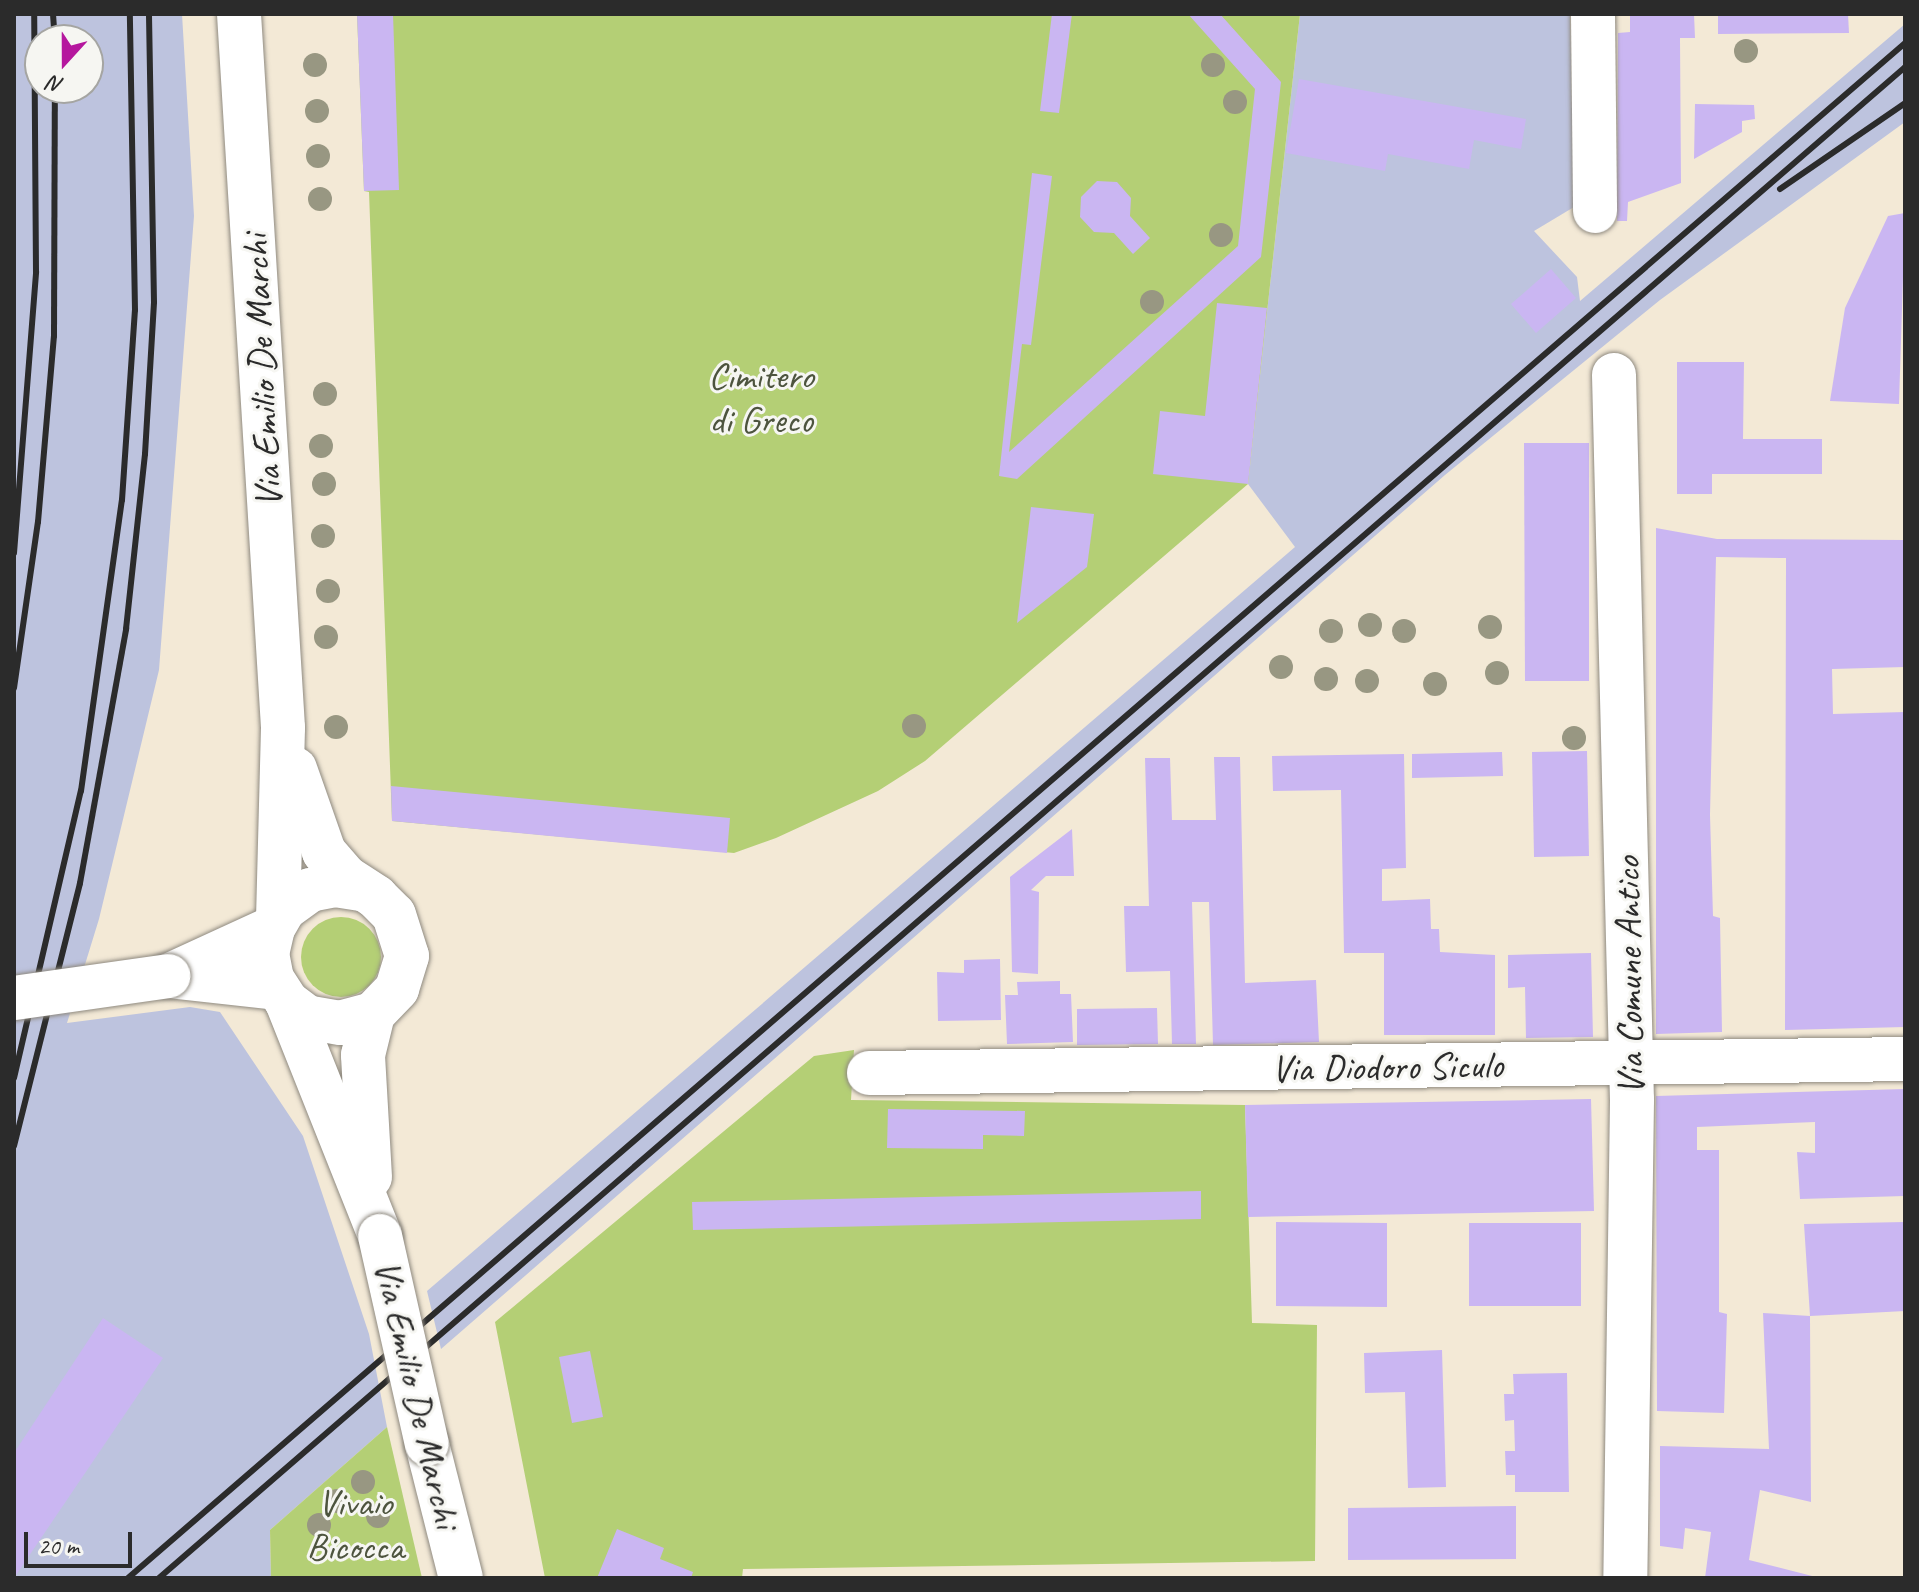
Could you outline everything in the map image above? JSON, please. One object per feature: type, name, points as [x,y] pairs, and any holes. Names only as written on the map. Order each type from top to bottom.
[{"type":"street","name":"Via Emilio De Marchi","points":[[239,14],[283,728],[275,922],[267,954],[376,1224]]},
{"type":"street","points":[[1593,14],[1595,211]]},
{"type":"street","name":"Via Comune Antico","points":[[1614,375],[1632,1063],[1625,1578]]},
{"type":"street","name":"Via Emilio De Marchi","points":[[283,728],[314,835],[335,867],[394,915],[407,956],[397,989],[373,1014],[363,1055],[376,1224],[461,1578]]},
{"type":"street","points":[[14,998],[219,968],[275,922],[295,899],[318,887],[361,889]]},
{"type":"street","points":[[219,968],[282,995],[323,1022],[349,1023],[373,1014]]},
{"type":"street","name":"Via Diodoro Siculo","points":[[869,1073],[1905,1059]]},
{"type":"shaded area","points":[[14,14],[182,14],[194,216],[159,670],[99,919],[67,1023],[190,1007],[220,1012],[303,1136],[369,1334],[387,1427],[270,1530],[271,1578],[14,1578]]},
{"type":"shaded area","points":[[1300,14],[1570,14],[1574,207],[1534,231],[1577,277],[1580,301],[1905,24],[1905,122],[1660,300],[1445,475],[441,1349],[427,1291],[1295,547],[1248,484]]},
{"type":"green space","name":"Cimitero di Greco","points":[[357,14],[1300,14],[1248,484],[925,761],[878,791],[776,838],[734,853],[392,821],[369,192],[364,191]]},
{"type":"green space","points":[[341,917],[356,920],[369,929],[378,942],[381,957],[378,972],[369,985],[356,994],[341,997],[326,994],[313,985],[304,972],[301,957],[304,942],[313,929],[326,920]]},
{"type":"green space","points":[[854,1050],[851,1100],[1245,1105],[1252,1323],[1317,1325],[1315,1561],[743,1569],[742,1578],[545,1578],[495,1322],[814,1056]]},
{"type":"green space","name":"Vivaio Bicocca","points":[[387,1427],[422,1578],[271,1578],[270,1530]]},
{"type":"building","points":[[357,14],[393,14],[399,190],[364,191]]},
{"type":"building","points":[[1052,14],[1072,14],[1059,113],[1040,111]]},
{"type":"building","points":[[1188,14],[1220,14],[1281,82],[1261,257],[1017,479],[999,476],[1032,173],[1052,176],[1031,345],[1022,344],[1009,452],[1238,246],[1255,89]]},
{"type":"building","points":[[1630,14],[1694,14],[1695,38],[1680,38],[1681,183],[1628,202],[1627,221],[1617,221],[1618,33],[1630,32]]},
{"type":"building","points":[[1718,14],[1848,14],[1849,33],[1718,34]]},
{"type":"building","points":[[1299,79],[1526,119],[1521,149],[1474,140],[1469,169],[1388,154],[1385,171],[1286,153]]},
{"type":"building","points":[[1695,104],[1754,105],[1755,119],[1742,121],[1742,132],[1694,159]]},
{"type":"building","points":[[1097,181],[1117,182],[1131,198],[1130,216],[1150,238],[1133,254],[1114,233],[1094,232],[1080,217],[1081,197]]},
{"type":"building","points":[[1905,213],[1899,404],[1830,401],[1845,308],[1888,216]]},
{"type":"building","points":[[1551,269],[1576,298],[1536,333],[1511,304]]},
{"type":"building","points":[[1217,303],[1267,308],[1248,484],[1153,474],[1160,411],[1205,416]]},
{"type":"building","points":[[1677,362],[1744,362],[1743,439],[1822,439],[1822,474],[1712,474],[1712,494],[1677,494]]},
{"type":"building","points":[[1524,443],[1589,443],[1589,681],[1525,681]]},
{"type":"building","points":[[1031,507],[1094,514],[1087,567],[1017,623]]},
{"type":"building","points":[[1656,528],[1717,539],[1905,540],[1905,667],[1832,669],[1833,714],[1905,712],[1905,1027],[1785,1030],[1786,558],[1716,557],[1710,815],[1713,916],[1720,918],[1722,1032],[1656,1034]]},
{"type":"building","points":[[1587,751],[1589,856],[1534,857],[1532,752]]},
{"type":"building","points":[[1502,752],[1503,776],[1412,778],[1412,754]]},
{"type":"building","points":[[1404,754],[1406,868],[1382,869],[1382,901],[1430,899],[1431,929],[1439,929],[1440,952],[1495,955],[1495,1035],[1384,1035],[1384,953],[1344,953],[1341,790],[1273,791],[1272,756]]},
{"type":"building","points":[[1214,757],[1240,757],[1245,983],[1316,980],[1319,1042],[1213,1045],[1209,902],[1192,902],[1196,1044],[1172,1044],[1170,971],[1126,972],[1124,906],[1149,906],[1145,758],[1170,758],[1172,820],[1216,820]]},
{"type":"building","points":[[391,786],[730,818],[727,853],[392,821]]},
{"type":"building","points":[[1072,829],[1074,876],[1046,876],[1031,890],[1039,892],[1038,974],[1012,972],[1010,877]]},
{"type":"building","points":[[1591,953],[1593,1037],[1526,1038],[1525,987],[1508,988],[1508,955]]},
{"type":"building","points":[[1000,959],[1001,1020],[938,1021],[937,972],[964,973],[964,960]]},
{"type":"building","points":[[1060,981],[1060,994],[1071,994],[1073,1042],[1007,1044],[1005,995],[1018,995],[1017,982]]},
{"type":"building","points":[[1157,1008],[1158,1044],[1077,1045],[1077,1009]]},
{"type":"building","points":[[1905,1089],[1905,1196],[1800,1199],[1797,1152],[1815,1153],[1815,1122],[1697,1127],[1697,1150],[1719,1150],[1719,1312],[1727,1314],[1724,1413],[1657,1411],[1656,1096]]},
{"type":"building","points":[[1591,1099],[1594,1211],[1248,1217],[1245,1105]]},
{"type":"building","points":[[888,1109],[1025,1111],[1024,1136],[983,1135],[983,1149],[887,1148]]},
{"type":"building","points":[[1201,1191],[1201,1219],[693,1230],[692,1202]]},
{"type":"building","points":[[1276,1222],[1387,1223],[1387,1307],[1276,1306]]},
{"type":"building","points":[[1905,1222],[1905,1311],[1810,1316],[1804,1224]]},
{"type":"building","points":[[1469,1223],[1581,1223],[1581,1306],[1469,1306]]},
{"type":"building","points":[[1763,1313],[1810,1316],[1811,1502],[1760,1490],[1749,1560],[1820,1578],[1705,1578],[1711,1532],[1685,1528],[1683,1549],[1660,1546],[1660,1446],[1769,1449]]},
{"type":"building","points":[[103,1318],[163,1358],[14,1578],[14,1453]]},
{"type":"building","points":[[1442,1350],[1446,1487],[1408,1488],[1405,1392],[1365,1393],[1364,1353]]},
{"type":"building","points":[[590,1351],[603,1417],[572,1423],[559,1357]]},
{"type":"building","points":[[1567,1373],[1569,1492],[1515,1492],[1515,1475],[1506,1475],[1505,1451],[1515,1451],[1514,1420],[1505,1421],[1504,1394],[1514,1394],[1513,1374]]},
{"type":"building","points":[[1516,1506],[1516,1559],[1348,1560],[1348,1508]]},
{"type":"building","points":[[617,1529],[664,1548],[660,1559],[693,1572],[691,1578],[597,1578]]},
{"type":"railway","points":[[14,553],[36,272],[34,14]]},
{"type":"railway","points":[[53,14],[54,24]]},
{"type":"railway","points":[[14,1078],[81,791],[122,500],[135,310],[130,14]]},
{"type":"railway","points":[[14,1146],[80,883],[126,629],[145,454],[154,302],[149,14]]},
{"type":"railway","points":[[128,1578],[1905,43]]},
{"type":"railway","points":[[159,1578],[1905,67]]},
{"type":"railway","points":[[1780,189],[1905,103]]},
{"type":"railway","points":[[14,688],[38,522],[54,336],[55,104]]}]
